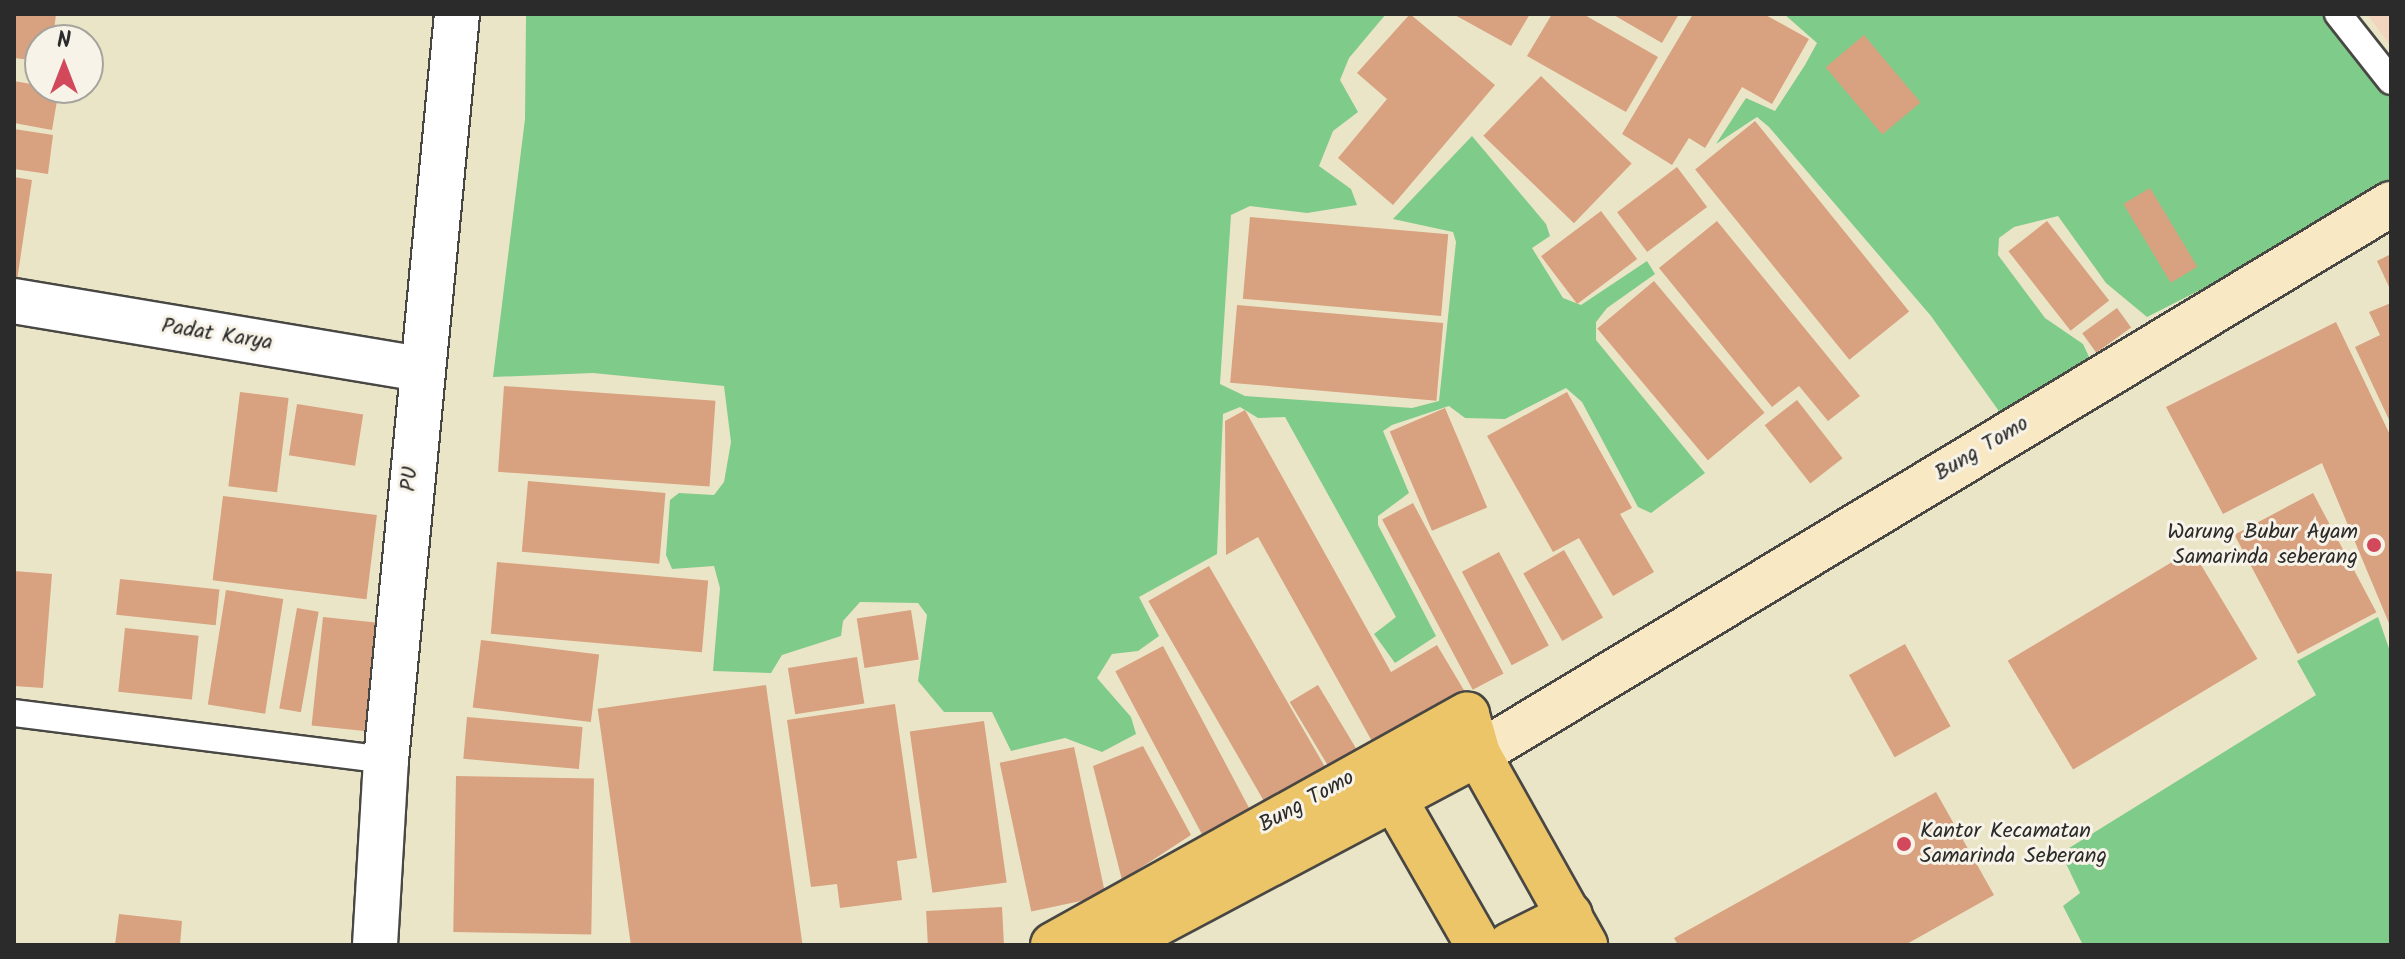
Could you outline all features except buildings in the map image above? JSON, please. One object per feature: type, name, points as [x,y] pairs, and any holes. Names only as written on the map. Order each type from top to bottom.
[{"type":"main road","name":"Bung Tomo","points":[[1053,945],[1473,735]]},
{"type":"main road","points":[[1473,735],[1578,930],[1510,945]]},
{"type":"main road","name":"Bung Tomo","points":[[1117,945],[1384,782]]},
{"type":"main road","points":[[1384,782],[1478,945]]},
{"type":"street","name":"PU","points":[[375,945],[386,760],[420,369],[457,14]]},
{"type":"street","name":"Bung Tomo","points":[[1473,735],[1574,694],[2391,204]]},
{"type":"street","name":"Padat Karya","points":[[14,301],[420,369]]},
{"type":"lane","points":[[2338,14],[2391,81]]},
{"type":"lane","points":[[14,713],[386,760]]},
{"type":"shaded area","points":[[2367,14],[2391,14],[2391,47]]},
{"type":"green space","points":[[526,14],[1386,14],[1349,58],[1340,80],[1358,112],[1333,131],[1319,166],[1351,189],[1357,205],[1307,213],[1250,206],[1231,215],[1220,384],[1245,396],[1412,408],[1439,401],[1456,242],[1453,232],[1393,219],[1472,136],[1546,224],[1550,236],[1532,248],[1563,298],[1581,305],[1647,261],[1655,274],[1607,308],[1596,322],[1596,340],[1705,473],[1651,513],[1638,507],[1582,402],[1566,388],[1505,419],[1465,418],[1449,406],[1392,425],[1383,431],[1409,493],[1378,516],[1378,525],[1436,636],[1395,663],[1374,634],[1396,617],[1285,417],[1258,418],[1240,407],[1223,414],[1217,554],[1139,597],[1159,636],[1138,651],[1112,654],[1097,678],[1131,717],[1136,734],[1102,752],[1065,738],[1011,751],[992,712],[944,712],[918,681],[927,615],[918,603],[860,602],[843,621],[841,636],[782,655],[771,673],[713,671],[720,588],[714,566],[672,569],[666,555],[670,500],[679,493],[714,495],[724,482],[731,442],[724,386],[593,373],[493,377],[525,119]]},
{"type":"green space","points":[[1784,14],[2328,14],[2391,98],[2391,193],[2147,317],[2106,283],[2058,216],[2014,227],[1999,238],[1998,255],[2045,318],[2083,344],[2090,359],[2001,414],[1931,316],[1769,127],[1757,117],[1716,144],[1746,98],[1775,111],[1817,43]]},
{"type":"green space","points":[[2378,617],[2391,654],[2391,945],[2083,945],[2063,906],[2080,893],[2061,853],[2316,695],[2297,661]]},
{"type":"place","name":"Warung Bubur Ayam Samarinda seberang","points":[[2374,545]]},
{"type":"place","name":"Kantor Kecamatan Samarinda Seberang","points":[[1904,844]]}]
